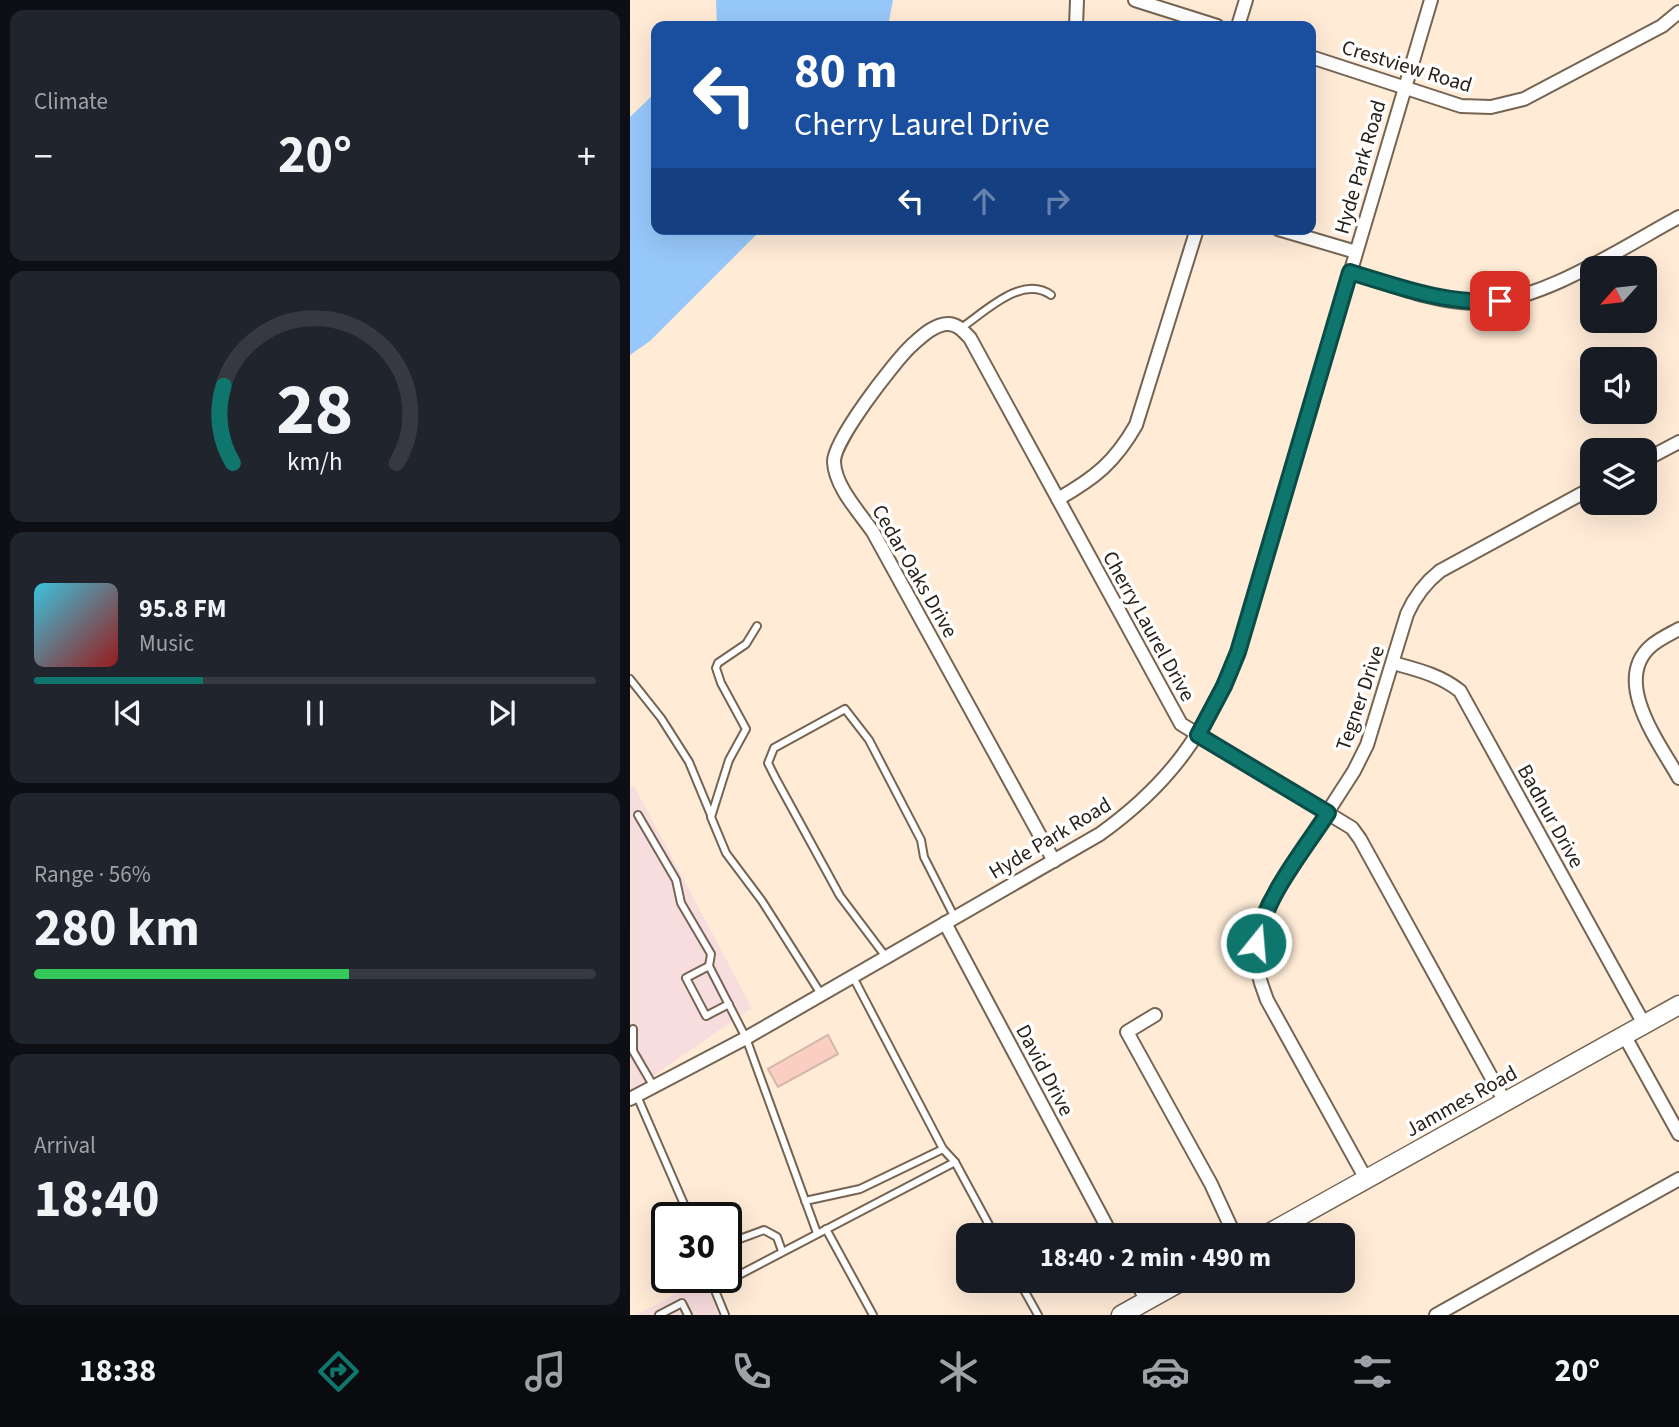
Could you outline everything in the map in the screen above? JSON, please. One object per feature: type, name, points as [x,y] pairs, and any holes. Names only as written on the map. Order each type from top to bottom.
[{"type":"street","points":[[1076,21],[1077,0]]},
{"type":"street","points":[[1135,0],[1201,21]]},
{"type":"street","points":[[1240,21],[1246,0]]},
{"type":"street","name":"Hyde Park Road","points":[[633,1098],[746,1038],[1100,834],[1155,790],[1198,735],[1224,686],[1238,652],[1431,0]]},
{"type":"street","name":"Crestview Road","points":[[1316,59],[1461,106],[1508,104],[1524,99],[1662,26],[1679,12]]},
{"type":"street","points":[[1350,272],[1451,301],[1500,301],[1551,286],[1679,217]]},
{"type":"street","points":[[1058,499],[1090,481],[1110,464],[1136,425],[1194,235]]},
{"type":"street","points":[[1298,235],[1356,252]]},
{"type":"street","name":"Cherry Laurel Drive","points":[[955,326],[970,338],[1181,724],[1352,828],[1505,1102]]},
{"type":"street","name":"Cedar Oaks Drive","points":[[955,326],[935,327],[901,357],[840,442],[834,462],[842,486],[873,532],[1054,861]]},
{"type":"street","points":[[1657,454],[1679,442]]},
{"type":"street","name":"Tegner Drive","points":[[1366,1179],[1267,1000],[1256,964],[1256,943],[1261,921],[1269,903],[1328,813],[1367,745],[1415,596],[1440,570],[1580,494]]},
{"type":"street","points":[[1674,632],[1650,646],[1641,659],[1635,678],[1635,693],[1679,778]]},
{"type":"street","name":"Badnur Drive","points":[[1393,663],[1432,674],[1460,691],[1644,1024]]},
{"type":"street","name":"David Drive","points":[[950,920],[1105,1223]]},
{"type":"street","name":"Jammes Road","points":[[1287,1223],[1679,1005]]},
{"type":"street","points":[[1156,1015],[1127,1032],[1211,1184],[1229,1223]]},
{"type":"street","points":[[1624,1035],[1679,1134]]},
{"type":"street","points":[[1436,1315],[1679,1180]]},
{"type":"street","points":[[1143,1293],[1147,1301]]},
{"type":"street","points":[[1121,1315],[1161,1293]]},
{"type":"lane","points":[[955,326],[1017,290],[1042,289],[1051,295]]},
{"type":"lane","points":[[711,817],[729,760],[746,729],[721,683],[716,668],[718,663],[746,644],[757,626]]},
{"type":"lane","points":[[630,679],[661,718],[689,761],[726,853],[762,901],[821,994]]},
{"type":"lane","points":[[886,957],[840,896],[768,763],[774,748],[845,709],[869,740],[921,840],[924,857],[950,920]]},
{"type":"lane","points":[[638,815],[676,880],[681,902],[711,954],[709,966],[746,1038],[817,1233]]},
{"type":"lane","points":[[709,966],[686,978],[706,1016],[729,1004]]},
{"type":"lane","points":[[852,976],[943,1149],[955,1162],[988,1223]]},
{"type":"lane","points":[[633,1030],[633,1051],[654,1087]]},
{"type":"lane","points":[[633,1098],[682,1202]]},
{"type":"lane","points":[[805,1201],[860,1189],[943,1149]]},
{"type":"lane","points":[[742,1273],[955,1162]]},
{"type":"lane","points":[[826,1229],[873,1315]]},
{"type":"lane","points":[[742,1238],[764,1230],[777,1237],[782,1251]]},
{"type":"lane","points":[[716,1293],[724,1315]]},
{"type":"lane","points":[[1026,1293],[1038,1315]]},
{"type":"lane","points":[[659,1315],[682,1303],[688,1315]]},
{"type":"shaded area","points":[[634,786],[752,1008],[631,1091],[630,788]]},
{"type":"shaded area","points":[[678,1293],[710,1293],[718,1315],[636,1315]]},
{"type":"water","points":[[716,0],[893,0],[889,21],[717,21]]},
{"type":"water","points":[[651,97],[651,235],[756,235],[650,341],[630,355],[630,117]]},
{"type":"building","points":[[828,1035],[838,1054],[778,1087],[768,1069]]},
{"type":"route","points":[[1256,943],[1269,903],[1328,813],[1198,735],[1224,686],[1238,652],[1350,272],[1451,301],[1500,301]]}]
